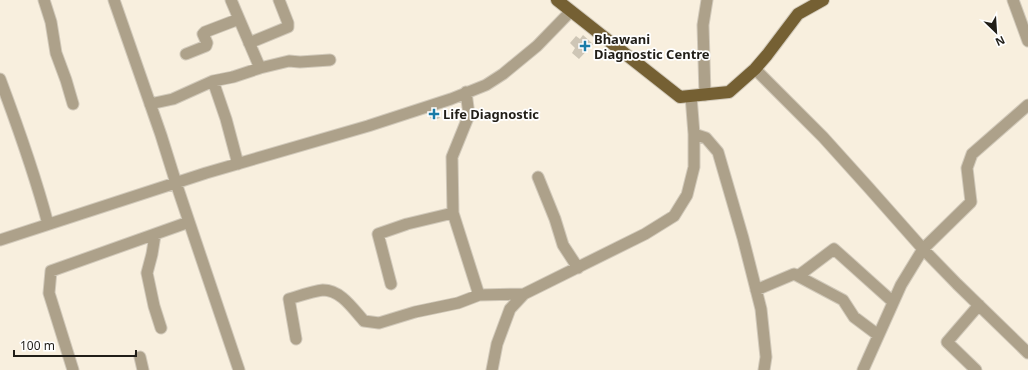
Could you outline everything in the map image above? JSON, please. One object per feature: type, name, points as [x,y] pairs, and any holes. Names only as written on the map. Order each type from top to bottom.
[{"type":"main road","points":[[557,0],[680,98],[729,92],[767,56],[798,14],[823,0]]},
{"type":"street","points":[[44,0],[51,22],[56,53],[73,104]]},
{"type":"street","points":[[114,0],[240,370]]},
{"type":"street","points":[[231,0],[260,68]]},
{"type":"street","points":[[249,42],[288,27],[288,23],[279,0]]},
{"type":"street","points":[[705,95],[703,25],[707,0]]},
{"type":"street","points":[[1013,0],[1028,41]]},
{"type":"street","points":[[0,240],[176,183],[368,126],[451,99],[486,84],[503,74],[537,46],[571,12]]},
{"type":"street","points":[[186,54],[206,46],[207,44],[203,34],[205,32],[239,19]]},
{"type":"street","points":[[150,104],[173,98],[213,81],[233,77],[260,68],[289,61],[300,62],[330,60]]},
{"type":"street","points":[[755,69],[823,137],[923,249],[1028,353]]},
{"type":"street","points":[[0,79],[37,183],[48,224]]},
{"type":"street","points":[[213,81],[226,119],[238,164]]},
{"type":"street","points":[[466,92],[469,115],[452,157],[453,213],[479,295]]},
{"type":"street","points":[[492,370],[497,344],[510,309],[524,294],[645,234],[674,216],[687,195],[694,167],[694,134],[691,96]]},
{"type":"street","points":[[863,370],[893,302],[923,249],[971,202],[967,168],[972,154],[1028,105]]},
{"type":"street","points":[[694,134],[706,138],[718,152],[744,238],[761,309],[766,357],[764,370]]},
{"type":"street","points":[[538,177],[555,219],[563,245],[578,268]]},
{"type":"street","points":[[391,284],[378,234],[407,224],[453,213]]},
{"type":"street","points":[[73,370],[49,293],[51,271],[189,222]]},
{"type":"street","points":[[155,235],[147,272],[154,306],[161,328]]},
{"type":"street","points":[[798,276],[834,249],[893,302]]},
{"type":"street","points":[[756,290],[794,274],[843,300],[854,317],[878,335]]},
{"type":"street","points":[[296,339],[289,299],[323,290],[337,294],[349,304],[364,321],[379,323],[415,312],[458,303],[479,295],[524,294]]},
{"type":"street","points":[[976,370],[947,342],[979,305]]},
{"type":"street","points":[[140,358],[143,370]]},
{"type":"building","points":[[583,35],[593,44],[579,59],[572,53],[575,48],[570,43],[576,36],[580,39]]},
{"type":"building","points":[[435,107],[440,118],[432,121],[427,111]]},
{"type":"place","name":"Bhawani Diagnostic Centre","points":[[585,46]]},
{"type":"place","name":"Life Diagnostic","points":[[434,114]]}]
